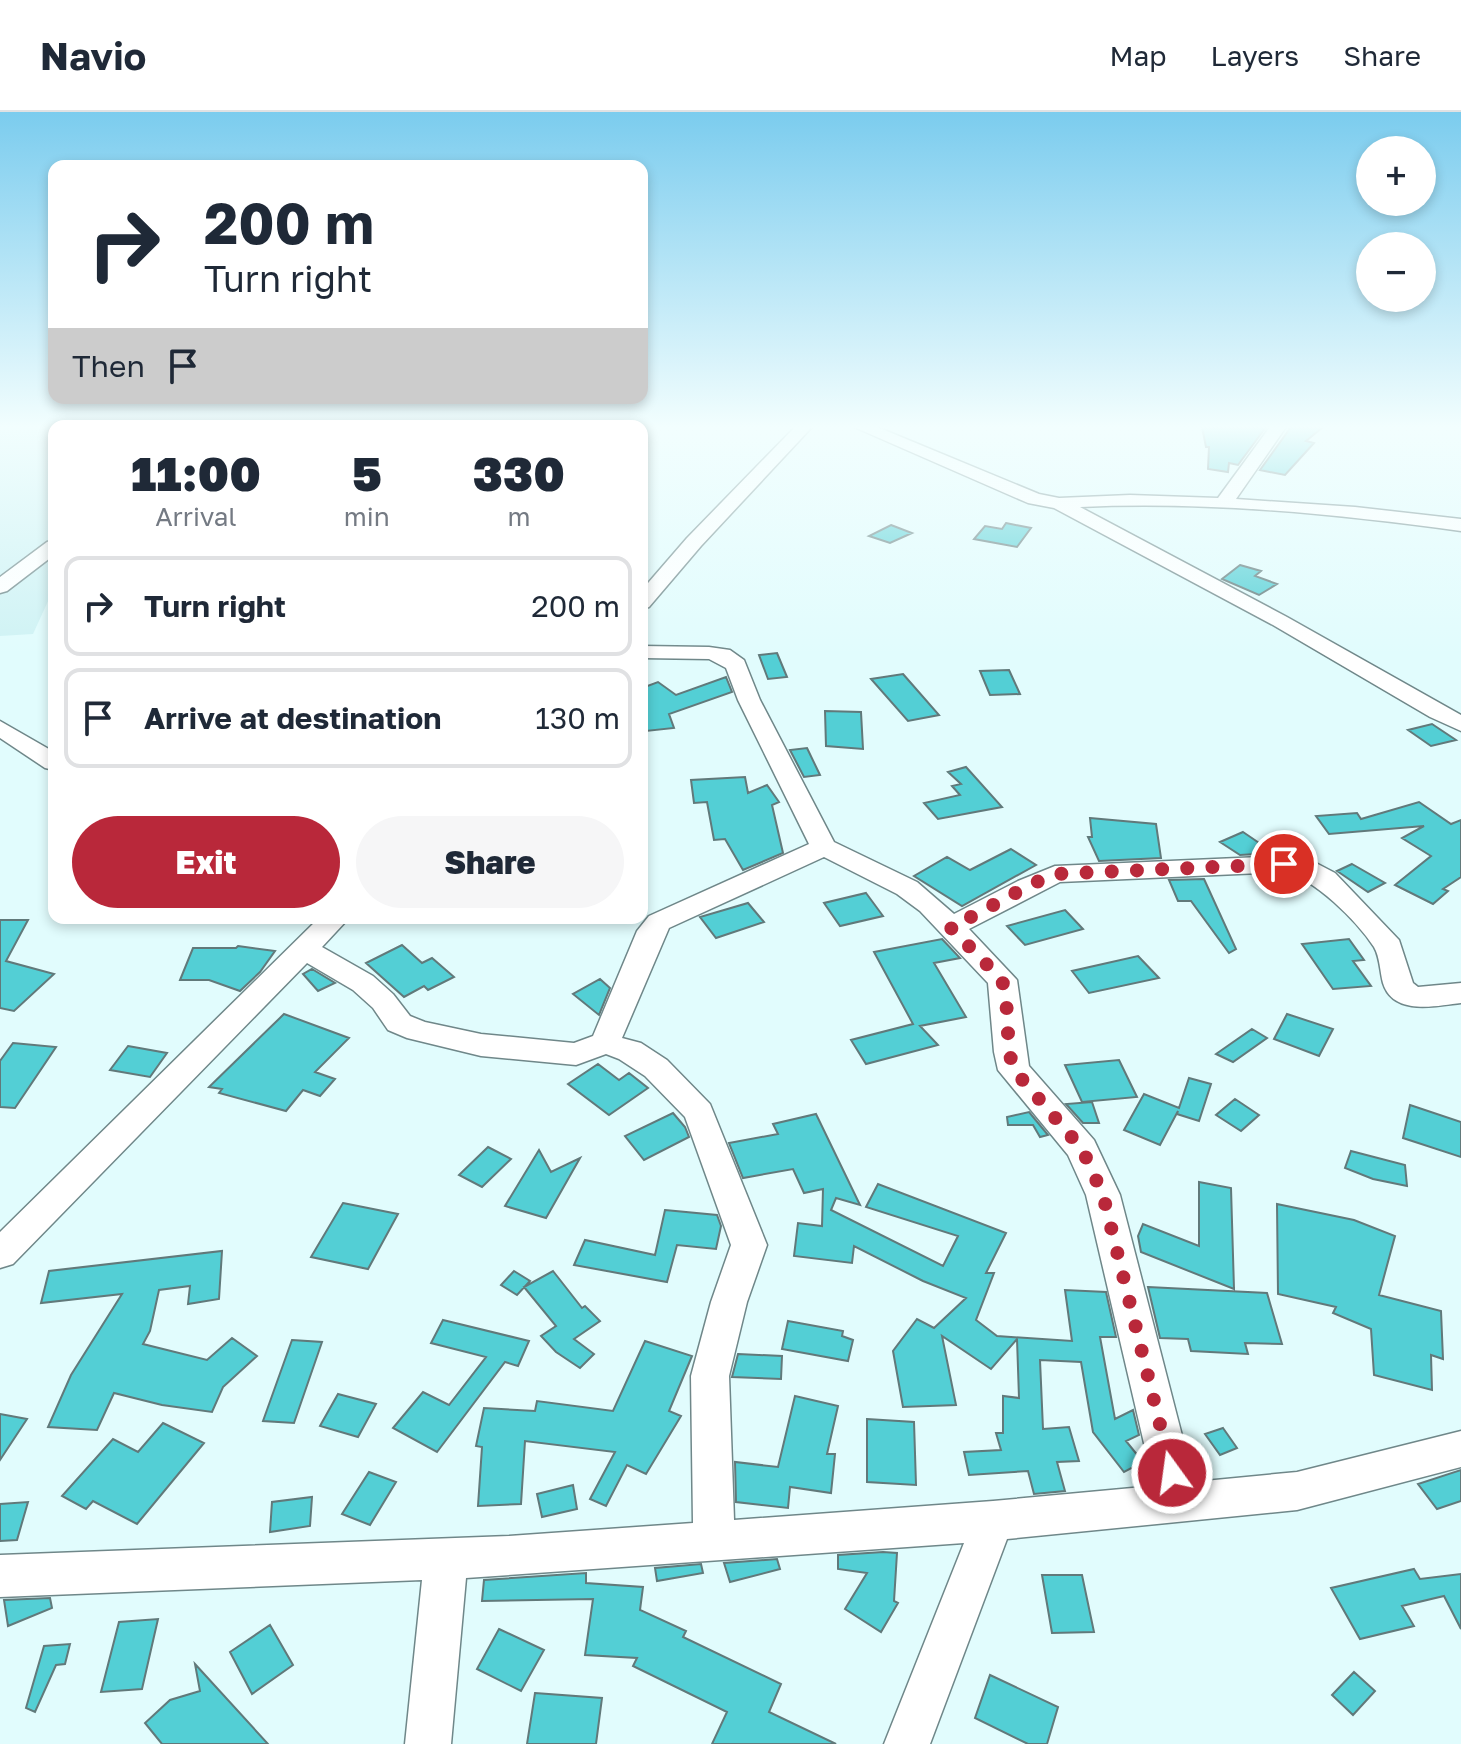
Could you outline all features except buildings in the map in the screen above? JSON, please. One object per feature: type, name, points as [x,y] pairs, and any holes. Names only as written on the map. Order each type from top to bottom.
[{"type":"street","points":[[648,596],[731,503]]},
{"type":"street","points":[[1059,503],[1214,584],[1344,657],[1400,693],[1461,724]]},
{"type":"street","points":[[1196,503],[1376,513],[1461,525]]},
{"type":"street","points":[[0,573],[48,537]]},
{"type":"street","points":[[0,587],[48,551]]},
{"type":"street","points":[[648,652],[709,653],[722,655],[736,665],[749,700],[824,847],[907,888],[930,905],[1002,980],[1006,996],[1009,1052],[1014,1070],[1082,1149],[1103,1195],[1179,1504]]},
{"type":"street","points":[[0,728],[48,759]]},
{"type":"street","points":[[605,1043],[651,931],[659,922],[824,847]]},
{"type":"street","points":[[950,927],[993,907],[1025,886],[1055,874],[1284,864],[1305,868],[1326,879],[1389,946],[1399,987],[1409,995],[1426,998],[1461,993]]},
{"type":"street","points":[[0,1254],[305,950],[323,924]]},
{"type":"street","points":[[305,950],[363,983],[383,1001],[399,1023],[418,1031],[481,1045],[576,1054],[605,1043],[630,1051],[656,1068],[699,1112],[749,1245],[729,1302],[710,1376],[714,1542]]},
{"type":"street","points":[[0,1576],[446,1558],[993,1521],[1297,1491],[1461,1449]]},
{"type":"street","points":[[907,1744],[993,1521]]},
{"type":"street","points":[[428,1744],[446,1558]]},
{"type":"shaded area","points":[[0,503],[48,503],[48,601],[33,634],[0,636]]},
{"type":"route","points":[[1172,1473],[1103,1195],[1082,1149],[1014,1070],[1009,1052],[1006,996],[1002,980],[950,927],[993,907],[1025,886],[1055,874],[1284,864]]}]
